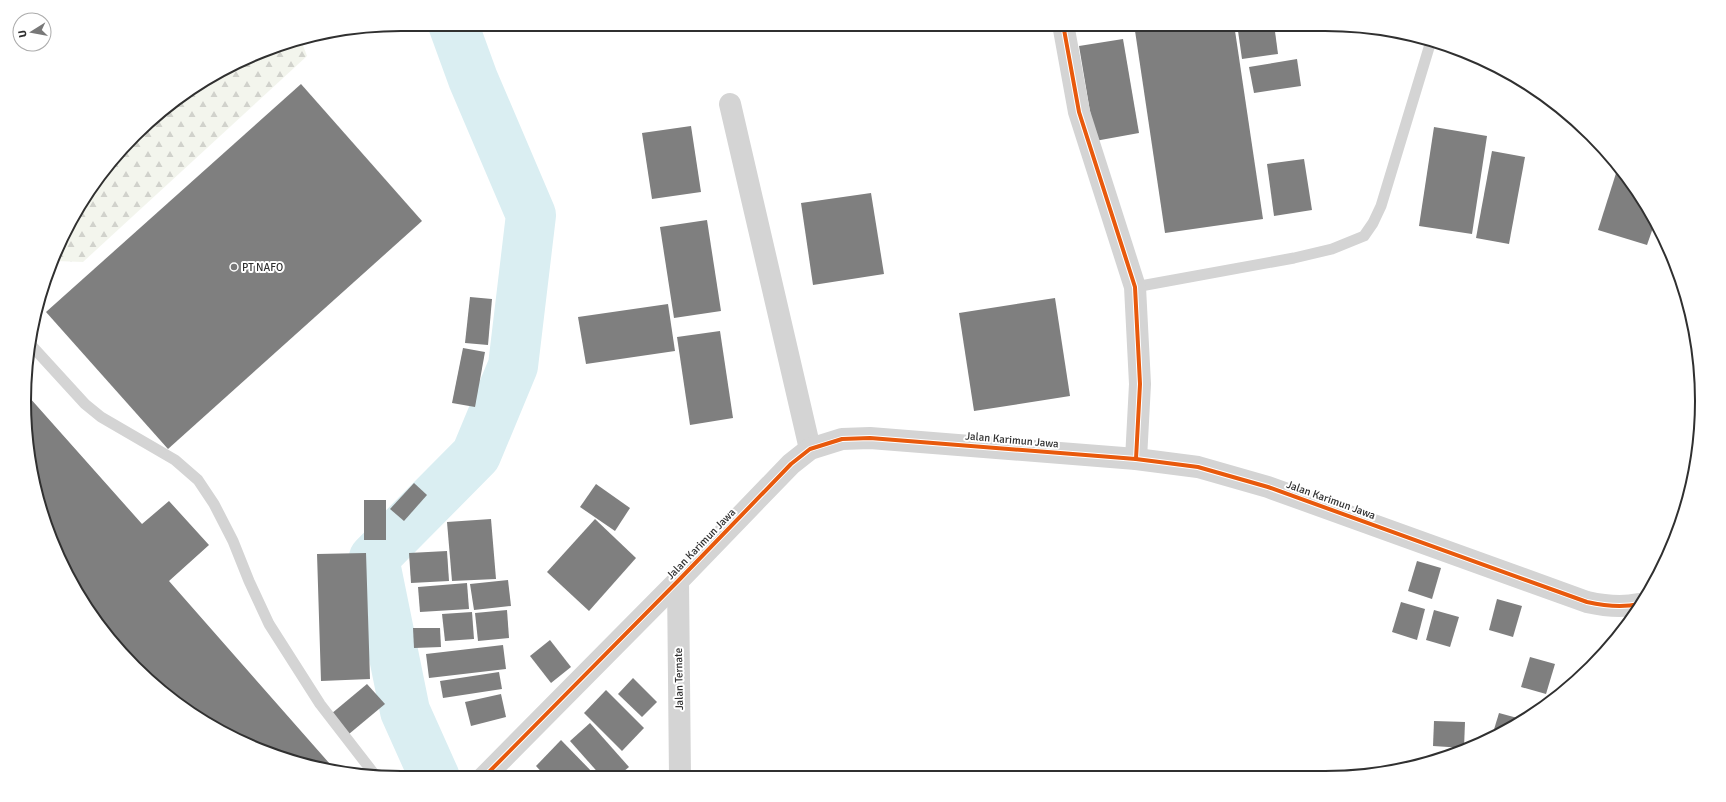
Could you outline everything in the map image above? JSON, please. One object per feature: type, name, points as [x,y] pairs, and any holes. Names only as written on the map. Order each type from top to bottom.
[{"type":"street","points":[[1064,31],[1079,112],[1135,286],[1140,384],[1136,459]]},
{"type":"street","points":[[730,104],[810,449]]},
{"type":"street","name":"Jalan Karimun Jawa","points":[[489,771],[678,581],[791,464],[810,449],[842,440],[870,438],[1136,459],[1198,467],[1268,487],[1587,602],[1605,606],[1626,607],[1634,605]]},
{"type":"street","name":"Jalan Ternate","points":[[678,581],[680,771]]},
{"type":"lane","points":[[1135,286],[1294,258],[1332,249],[1364,236],[1373,223],[1381,206],[1429,47]]},
{"type":"lane","points":[[35,349],[85,404],[101,417],[175,460],[198,480],[214,504],[233,540],[269,624],[320,704],[371,769]]},
{"type":"green space","points":[[303,45],[307,56],[83,262],[58,261],[69,237],[93,195],[107,176],[139,139],[176,107],[195,93],[237,69],[259,59]]},
{"type":"building","points":[[1135,31],[1235,31],[1263,219],[1165,233]]},
{"type":"building","points":[[1238,31],[1275,31],[1278,54],[1242,59]]},
{"type":"building","points":[[1123,39],[1139,133],[1095,141],[1079,46]]},
{"type":"building","points":[[1297,59],[1301,86],[1254,93],[1249,67]]},
{"type":"building","name":"PT NAFO","points":[[301,84],[422,221],[168,449],[46,312]]},
{"type":"building","points":[[691,126],[701,192],[652,199],[642,133]]},
{"type":"building","points":[[1434,127],[1487,136],[1472,234],[1419,226]]},
{"type":"building","points":[[1492,151],[1525,157],[1509,244],[1476,238]]},
{"type":"building","points":[[1304,159],[1312,210],[1274,216],[1267,164]]},
{"type":"building","points":[[1616,173],[1633,195],[1653,229],[1647,245],[1598,230]]},
{"type":"building","points":[[871,193],[884,274],[813,285],[801,203]]},
{"type":"building","points":[[707,220],[721,311],[674,318],[660,227]]},
{"type":"building","points":[[470,297],[492,299],[488,345],[465,343]]},
{"type":"building","points":[[1055,298],[1070,396],[974,411],[959,313]]},
{"type":"building","points":[[668,304],[675,351],[586,364],[578,317]]},
{"type":"building","points":[[720,331],[733,418],[690,425],[677,337]]},
{"type":"building","points":[[463,348],[485,352],[475,407],[452,403]]},
{"type":"building","points":[[31,399],[142,524],[169,501],[209,545],[169,581],[330,764],[305,758],[259,743],[237,733],[195,709],[176,695],[139,663],[107,626],[93,607],[69,565],[51,520],[38,473],[34,449]]},
{"type":"building","points":[[414,483],[427,495],[404,521],[390,509]]},
{"type":"building","points":[[596,484],[630,508],[615,531],[580,507]]},
{"type":"building","points":[[364,500],[386,500],[386,540],[364,540]]},
{"type":"building","points":[[491,519],[496,579],[452,581],[447,522]]},
{"type":"building","points":[[595,519],[636,558],[589,611],[547,572]]},
{"type":"building","points":[[447,551],[449,581],[411,583],[409,553]]},
{"type":"building","points":[[366,553],[370,679],[321,681],[317,554]]},
{"type":"building","points":[[1417,561],[1441,568],[1432,599],[1408,591]]},
{"type":"building","points":[[508,580],[511,606],[474,610],[470,584]]},
{"type":"building","points":[[467,583],[469,609],[420,612],[418,587]]},
{"type":"building","points":[[1497,599],[1522,606],[1513,637],[1489,630]]},
{"type":"building","points":[[1401,602],[1425,609],[1417,640],[1392,632]]},
{"type":"building","points":[[507,610],[509,638],[478,641],[475,613]]},
{"type":"building","points":[[1434,610],[1459,617],[1450,647],[1426,640]]},
{"type":"building","points":[[472,612],[474,639],[445,641],[442,614]]},
{"type":"building","points":[[413,628],[440,628],[441,647],[414,648]]},
{"type":"building","points":[[550,640],[571,667],[551,683],[530,656]]},
{"type":"building","points":[[503,645],[506,669],[429,678],[426,654]]},
{"type":"building","points":[[1530,657],[1555,664],[1546,694],[1521,687]]},
{"type":"building","points":[[499,672],[502,689],[443,698],[440,681]]},
{"type":"building","points":[[633,678],[657,702],[642,717],[618,694]]},
{"type":"building","points":[[367,684],[385,704],[349,734],[331,714]]},
{"type":"building","points":[[606,690],[644,728],[622,751],[584,713]]},
{"type":"building","points":[[501,694],[506,717],[471,726],[465,702]]},
{"type":"building","points":[[1499,713],[1516,718],[1510,721],[1494,730]]},
{"type":"building","points":[[1434,721],[1465,722],[1464,744],[1454,747],[1433,746]]},
{"type":"building","points":[[590,723],[629,767],[624,771],[597,771],[570,741]]},
{"type":"building","points":[[561,740],[591,771],[541,771],[536,766]]},
{"type":"waterway","points":[[432,771],[405,711],[374,558],[476,455],[513,366],[531,215],[473,79],[456,31]]},
{"type":"cycle path","points":[[1064,31],[1079,112],[1135,287],[1140,384],[1136,459]]},
{"type":"cycle path","points":[[490,771],[678,581],[791,464],[810,449],[842,439],[870,438],[1136,459],[1198,467],[1268,487],[1587,602],[1613,606],[1634,605]]},
{"type":"place","name":"PT NAFO","points":[[234,267]]}]
